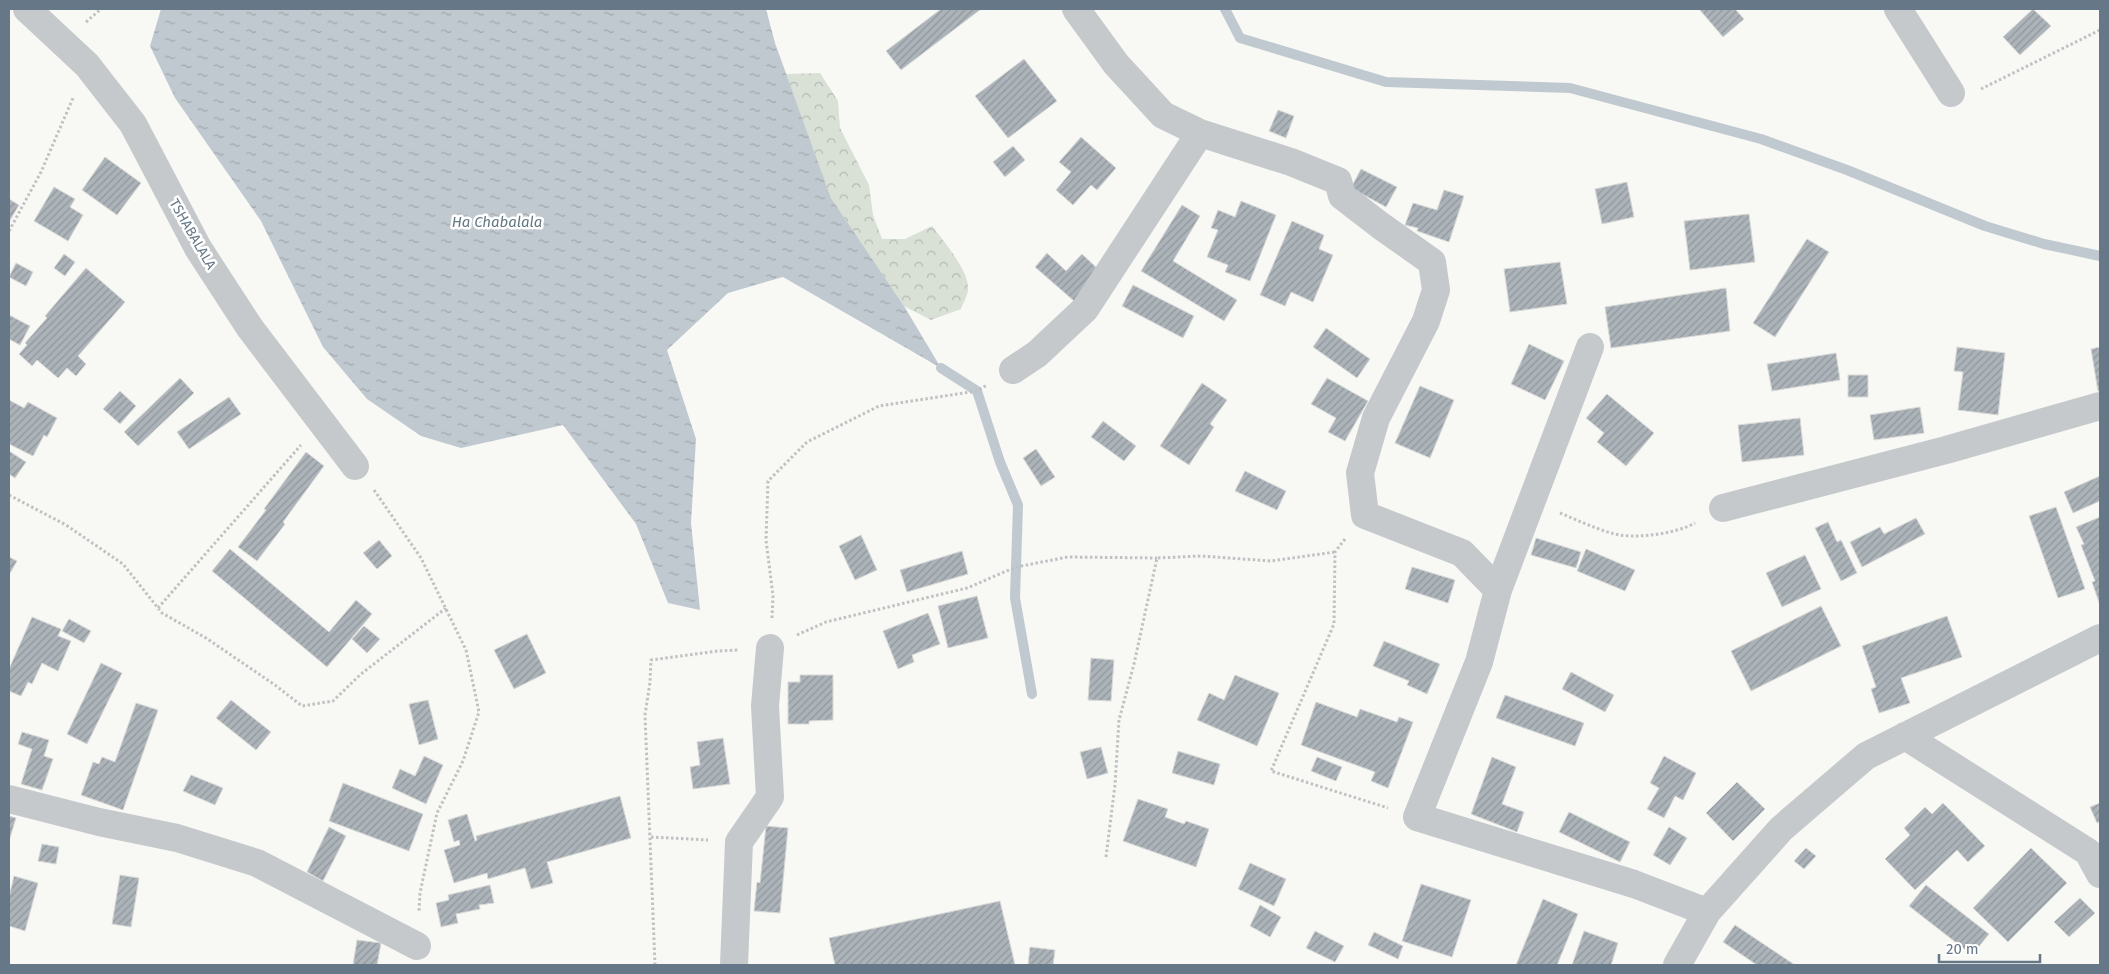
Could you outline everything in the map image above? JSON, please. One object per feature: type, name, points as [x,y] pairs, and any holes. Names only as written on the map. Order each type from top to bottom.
[{"type":"street","name":"TSHABALALA","points":[[27,9],[87,65],[133,124],[198,248],[250,328],[355,466]]},
{"type":"street","points":[[1076,9],[1116,64],[1163,115],[1200,133],[1291,162],[1338,181],[1342,196],[1432,262],[1436,290],[1426,322],[1376,418],[1360,474],[1365,515],[1462,553],[1498,590]]},
{"type":"street","points":[[1898,9],[1950,93]]},
{"type":"street","points":[[1013,370],[1037,354],[1084,309],[1200,133]]},
{"type":"street","points":[[1590,347],[1498,590],[1479,662],[1417,817],[1634,884],[1707,912]]},
{"type":"street","points":[[1723,508],[1946,450],[2100,406]]},
{"type":"street","points":[[1677,965],[1707,912],[1781,829],[1866,756],[2100,638]]},
{"type":"street","points":[[734,965],[739,842],[770,797],[765,706],[770,648]]},
{"type":"street","points":[[1905,736],[2088,852],[2100,874]]},
{"type":"street","points":[[9,799],[98,822],[177,838],[257,863],[417,946]]},
{"type":"path","points":[[1950,93],[1979,90],[2100,30]]},
{"type":"path","points":[[9,230],[41,172],[87,65]]},
{"type":"path","points":[[770,648],[772,596],[766,540],[768,481],[807,442],[879,406],[977,391],[1013,370]]},
{"type":"path","points":[[158,608],[293,452],[323,424]]},
{"type":"path","points":[[355,466],[378,495],[421,558],[466,650],[479,712],[464,761],[437,813],[420,893],[417,946]]},
{"type":"path","points":[[9,495],[66,525],[123,564],[162,613],[206,638],[302,706],[333,702],[361,674],[446,608]]},
{"type":"path","points":[[1531,503],[1614,534],[1656,536],[1686,528],[1723,508]]},
{"type":"path","points":[[1365,515],[1335,552],[1334,624],[1271,771],[1417,817]]},
{"type":"path","points":[[656,965],[645,715],[651,660],[718,651],[770,648],[826,622],[967,588],[1016,567],[1068,557],[1156,558],[1201,556],[1271,561],[1335,552]]},
{"type":"path","points":[[1106,857],[1115,785],[1119,720],[1134,664],[1156,558]]},
{"type":"path","points":[[651,837],[739,842]]},
{"type":"green space","points":[[820,73],[838,101],[840,128],[869,185],[873,215],[882,239],[905,239],[932,226],[954,255],[967,280],[968,292],[961,309],[931,320],[904,306],[831,198],[786,74]]},
{"type":"water","name":"Ha Chabalala","points":[[161,9],[766,9],[775,43],[831,198],[904,306],[941,368],[783,277],[728,293],[667,350],[696,439],[691,523],[700,610],[668,603],[636,524],[563,425],[461,448],[421,436],[367,399],[323,347],[261,221],[175,98],[150,46]]},
{"type":"building","points":[[941,9],[981,9],[901,70],[886,51]]},
{"type":"building","points":[[1699,9],[1735,9],[1744,19],[1723,37]]},
{"type":"building","points":[[2033,9],[2051,26],[2020,55],[2003,37]]},
{"type":"building","points":[[1024,59],[1057,101],[1008,138],[975,96]]},
{"type":"building","points":[[1278,110],[1294,116],[1286,138],[1269,131]]},
{"type":"building","points":[[1081,137],[1116,168],[1097,190],[1091,185],[1073,205],[1056,190],[1071,172],[1059,162]]},
{"type":"building","points":[[1013,146],[1025,160],[1005,177],[993,162]]},
{"type":"building","points":[[105,157],[141,183],[117,215],[82,190]]},
{"type":"building","points":[[1361,169],[1397,187],[1386,207],[1351,188]]},
{"type":"building","points":[[1627,182],[1634,217],[1602,224],[1595,189]]},
{"type":"building","points":[[54,187],[75,199],[70,207],[83,215],[68,241],[34,221]]},
{"type":"building","points":[[1444,190],[1464,196],[1449,242],[1417,231],[1418,228],[1405,225],[1413,203],[1437,210]]},
{"type":"building","points":[[9,199],[19,205],[9,222]]},
{"type":"building","points":[[1241,201],[1276,215],[1250,281],[1225,272],[1228,265],[1207,257],[1218,230],[1211,228],[1218,210],[1235,217]]},
{"type":"building","points":[[1182,205],[1200,216],[1173,261],[1237,300],[1224,321],[1141,271]]},
{"type":"building","points":[[1749,214],[1755,262],[1690,270],[1684,221]]},
{"type":"building","points":[[1292,221],[1324,235],[1319,249],[1333,255],[1313,302],[1291,292],[1285,306],[1260,295]]},
{"type":"building","points":[[1807,239],[1829,252],[1775,337],[1753,323]]},
{"type":"building","points":[[1047,253],[1066,271],[1082,254],[1100,271],[1074,301],[1035,267]]},
{"type":"building","points":[[64,254],[75,262],[65,276],[54,268]]},
{"type":"building","points":[[1560,262],[1567,304],[1510,312],[1504,269]]},
{"type":"building","points":[[16,263],[33,272],[26,286],[9,277]]},
{"type":"building","points":[[86,268],[125,302],[78,356],[86,364],[76,376],[67,368],[58,378],[37,360],[32,366],[19,354],[27,345],[25,343],[47,318],[45,316]]},
{"type":"building","points":[[1133,285],[1194,316],[1183,338],[1122,306]]},
{"type":"building","points":[[1726,288],[1730,331],[1611,348],[1605,307]]},
{"type":"building","points":[[9,315],[30,326],[20,345],[9,339]]},
{"type":"building","points":[[1326,328],[1370,359],[1357,378],[1313,347]]},
{"type":"building","points":[[1529,344],[1564,361],[1545,400],[1511,384]]},
{"type":"building","points":[[1957,347],[2005,353],[1998,415],[1958,410],[1963,372],[1954,371]]},
{"type":"building","points":[[2100,347],[2100,391],[2098,391],[2091,349]]},
{"type":"building","points":[[1836,353],[1840,380],[1772,391],[1767,364]]},
{"type":"building","points":[[1848,375],[1868,375],[1868,397],[1848,397]]},
{"type":"building","points":[[180,378],[194,393],[138,446],[124,432]]},
{"type":"building","points":[[1327,378],[1368,401],[1345,441],[1328,432],[1336,418],[1311,404]]},
{"type":"building","points":[[1202,383],[1227,400],[1210,424],[1214,427],[1189,465],[1160,446]]},
{"type":"building","points":[[1420,386],[1454,400],[1430,458],[1395,443]]},
{"type":"building","points":[[120,391],[136,406],[120,424],[103,409]]},
{"type":"building","points":[[1607,394],[1654,433],[1626,466],[1597,442],[1604,433],[1586,418]]},
{"type":"building","points":[[229,397],[241,414],[189,449],[177,432]]},
{"type":"building","points":[[9,400],[24,408],[28,402],[57,418],[47,437],[44,435],[33,456],[9,444]]},
{"type":"building","points":[[1920,407],[1924,433],[1874,440],[1870,415]]},
{"type":"building","points":[[1800,418],[1804,455],[1742,462],[1738,425]]},
{"type":"building","points":[[1103,421],[1136,446],[1124,461],[1091,437]]},
{"type":"building","points":[[1036,449],[1055,477],[1041,486],[1023,458]]},
{"type":"building","points":[[9,451],[26,462],[15,478],[9,474]]},
{"type":"building","points":[[306,452],[324,466],[283,522],[285,524],[257,561],[238,547]]},
{"type":"building","points":[[1245,471],[1286,491],[1277,510],[1235,491]]},
{"type":"building","points":[[2100,476],[2100,501],[2073,513],[2064,492]]},
{"type":"building","points":[[2056,507],[2085,589],[2058,598],[2029,516]]},
{"type":"building","points":[[2100,517],[2100,605],[2092,582],[2095,581],[2081,545],[2084,544],[2076,527]]},
{"type":"building","points":[[1916,518],[1925,534],[1862,567],[1850,542],[1880,527],[1884,534]]},
{"type":"building","points":[[1828,522],[1837,542],[1841,540],[1857,573],[1841,581],[1815,528]]},
{"type":"building","points":[[861,535],[877,570],[855,580],[839,546]]},
{"type":"building","points":[[1536,538],[1581,552],[1576,568],[1531,555]]},
{"type":"building","points":[[379,540],[392,556],[377,569],[363,553]]},
{"type":"building","points":[[230,549],[329,632],[356,600],[372,614],[327,667],[212,571]]},
{"type":"building","points":[[1586,549],[1635,570],[1625,591],[1577,571]]},
{"type":"building","points":[[962,551],[968,574],[907,592],[900,570]]},
{"type":"building","points":[[1805,555],[1821,589],[1782,607],[1766,573]]},
{"type":"building","points":[[9,557],[17,561],[9,575]]},
{"type":"building","points":[[1412,567],[1455,580],[1448,603],[1405,589]]},
{"type":"building","points":[[977,596],[988,638],[948,648],[938,606]]},
{"type":"building","points":[[1821,606],[1841,646],[1751,691],[1731,651]]},
{"type":"building","points":[[928,613],[940,644],[912,655],[914,662],[898,669],[883,631]]},
{"type":"building","points":[[1947,616],[1962,657],[1901,678],[1910,703],[1879,713],[1871,689],[1876,687],[1862,646]]},
{"type":"building","points":[[32,617],[61,629],[58,636],[71,641],[58,671],[42,663],[32,684],[28,682],[21,696],[9,691],[9,669]]},
{"type":"building","points":[[69,619],[91,631],[84,643],[62,631]]},
{"type":"building","points":[[364,626],[380,639],[367,653],[352,639]]},
{"type":"building","points":[[527,634],[546,673],[514,689],[494,650]]},
{"type":"building","points":[[1384,641],[1440,664],[1427,694],[1407,685],[1409,681],[1373,666]]},
{"type":"building","points":[[1091,658],[1114,660],[1111,701],[1088,700]]},
{"type":"building","points":[[101,663],[122,673],[87,744],[67,734]]},
{"type":"building","points":[[1571,672],[1614,695],[1605,712],[1562,689]]},
{"type":"building","points":[[800,675],[833,675],[833,720],[809,721],[809,724],[788,724],[788,682],[800,682]]},
{"type":"building","points":[[1235,675],[1279,693],[1257,746],[1197,720],[1209,693],[1224,700]]},
{"type":"building","points":[[1505,695],[1584,723],[1575,746],[1496,718]]},
{"type":"building","points":[[231,700],[271,732],[256,750],[216,718]]},
{"type":"building","points":[[428,700],[438,739],[419,745],[409,704]]},
{"type":"building","points":[[1316,702],[1357,717],[1360,709],[1397,722],[1399,717],[1413,722],[1388,788],[1371,781],[1375,772],[1301,745]]},
{"type":"building","points":[[136,703],[158,710],[123,810],[81,795],[93,762],[99,764],[102,757],[115,762]]},
{"type":"building","points":[[22,732],[49,740],[44,756],[53,759],[42,790],[21,784],[32,749],[18,744]]},
{"type":"building","points":[[723,738],[730,784],[693,789],[690,767],[700,765],[697,742]]},
{"type":"building","points":[[1101,747],[1108,773],[1087,779],[1080,752]]},
{"type":"building","points":[[1178,751],[1220,764],[1214,785],[1172,773]]},
{"type":"building","points":[[424,756],[443,765],[426,804],[392,788],[400,769],[415,776]]},
{"type":"building","points":[[1664,756],[1696,773],[1683,800],[1675,796],[1664,818],[1647,809],[1659,788],[1650,783]]},
{"type":"building","points":[[1317,757],[1342,767],[1336,781],[1311,771]]},
{"type":"building","points":[[1492,757],[1516,767],[1502,804],[1524,812],[1517,832],[1471,814]]},
{"type":"building","points":[[191,775],[223,788],[215,805],[183,791]]},
{"type":"building","points":[[1737,782],[1765,809],[1733,841],[1706,813]]},
{"type":"building","points":[[343,783],[423,814],[409,851],[329,821]]},
{"type":"building","points":[[620,796],[631,838],[547,862],[553,883],[531,889],[525,868],[488,879],[487,873],[454,883],[444,850],[460,845],[459,840],[454,842],[448,820],[467,814],[475,841],[477,840],[476,836]]},
{"type":"building","points":[[1138,799],[1168,809],[1165,817],[1184,824],[1186,821],[1209,829],[1196,867],[1123,841]]},
{"type":"building","points":[[1943,803],[1985,846],[1968,862],[1957,850],[1915,890],[1885,859],[1910,835],[1904,828],[1925,807],[1932,814]]},
{"type":"building","points":[[2100,803],[2100,822],[2097,823],[2090,807]]},
{"type":"building","points":[[1569,812],[1630,842],[1620,862],[1559,832]]},
{"type":"building","points":[[9,816],[16,818],[9,841]]},
{"type":"building","points":[[766,826],[788,828],[780,913],[754,911],[757,882],[760,883]]},
{"type":"building","points":[[329,827],[346,836],[323,881],[307,872]]},
{"type":"building","points":[[1669,827],[1687,838],[1670,865],[1653,855]]},
{"type":"building","points":[[42,844],[59,847],[56,864],[38,861]]},
{"type":"building","points":[[1806,848],[1816,856],[1804,869],[1794,861]]},
{"type":"building","points":[[2031,848],[2067,883],[2008,942],[1973,908]]},
{"type":"building","points":[[1250,863],[1286,879],[1274,906],[1238,889]]},
{"type":"building","points":[[120,875],[139,878],[131,927],[112,924]]},
{"type":"building","points":[[14,876],[38,883],[25,931],[9,926],[9,897]]},
{"type":"building","points":[[1421,884],[1471,900],[1452,957],[1402,941]]},
{"type":"building","points":[[490,885],[494,903],[479,905],[480,909],[456,914],[458,923],[441,927],[436,903],[449,900],[448,895]]},
{"type":"building","points":[[1926,885],[1989,934],[1972,955],[1909,906]]},
{"type":"building","points":[[2080,898],[2095,913],[2069,937],[2054,922]]},
{"type":"building","points":[[1543,899],[1578,914],[1557,965],[1516,965]]},
{"type":"building","points":[[1000,901],[1015,965],[835,965],[829,938]]},
{"type":"building","points":[[1260,905],[1281,917],[1270,937],[1250,926]]},
{"type":"building","points":[[1735,925],[1795,965],[1757,965],[1723,942]]},
{"type":"building","points":[[1315,931],[1344,946],[1335,962],[1306,948]]},
{"type":"building","points":[[1584,931],[1618,943],[1611,965],[1572,965]]},
{"type":"building","points":[[1374,932],[1403,946],[1398,959],[1368,945]]},
{"type":"building","points":[[357,940],[381,943],[377,965],[353,965]]},
{"type":"building","points":[[1030,947],[1055,950],[1053,965],[1028,965]]},
{"type":"waterway","points":[[1225,9],[1240,38],[1386,82],[1570,88],[1761,139],[1847,170],[1985,226],[2044,244],[2100,256]]},
{"type":"waterway","points":[[941,368],[977,391],[1000,462],[1018,505],[1015,598],[1032,694]]}]
